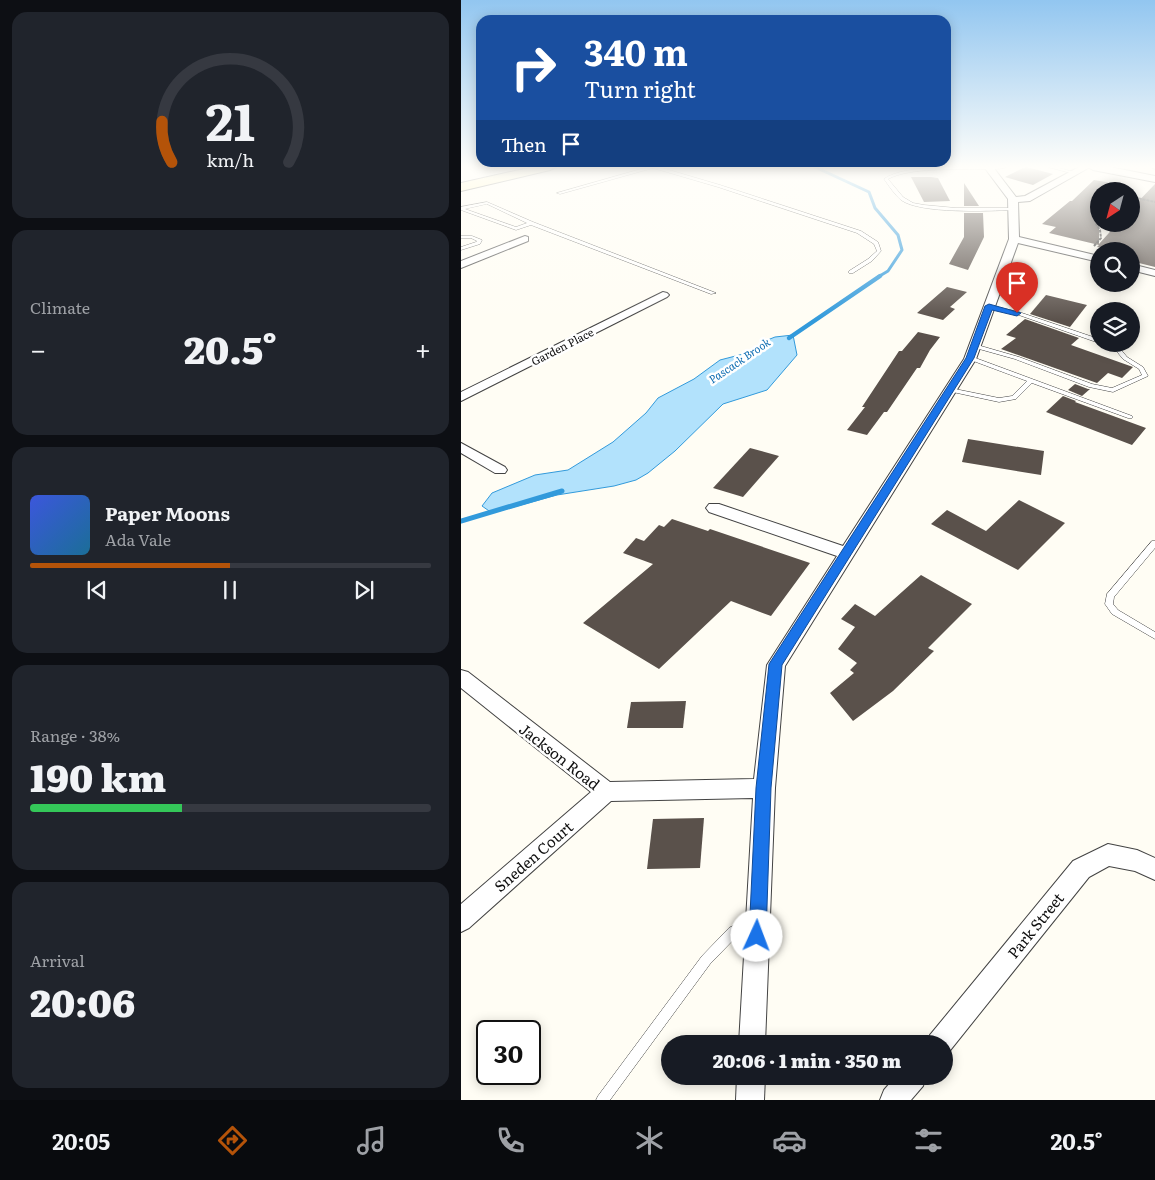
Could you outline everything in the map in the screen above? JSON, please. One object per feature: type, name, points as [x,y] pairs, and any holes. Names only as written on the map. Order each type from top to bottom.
[{"type":"street","points":[[753,1035],[764,788],[776,664],[950,390],[972,352],[1014,239],[1013,218]]},
{"type":"street","points":[[461,265],[525,239]]},
{"type":"street","points":[[1014,239],[1090,257]]},
{"type":"street","points":[[1140,269],[1155,273]]},
{"type":"street","name":"Garden Place","points":[[461,397],[663,295]]},
{"type":"street","points":[[461,447],[500,470]]},
{"type":"street","points":[[714,508],[846,553]]},
{"type":"street","name":"Jackson Road","points":[[461,677],[606,792],[764,788]]},
{"type":"street","name":"Sneden Court","points":[[461,920],[606,792]]},
{"type":"street","name":"Park Street","points":[[946,1035],[1081,869],[1108,856],[1137,861],[1155,868]]},
{"type":"street","points":[[750,1100],[751,1085]]},
{"type":"street","points":[[894,1100],[906,1085]]},
{"type":"lane","points":[[487,218],[516,229],[531,223]]},
{"type":"lane","points":[[521,218],[713,293]]},
{"type":"lane","points":[[817,218],[859,232],[876,244],[879,251],[870,260],[851,272]]},
{"type":"lane","points":[[461,237],[472,237],[480,240],[478,243],[461,249]]},
{"type":"lane","points":[[989,306],[1017,313],[1090,337]]},
{"type":"lane","points":[[972,352],[1017,358],[1091,386],[1113,390],[1145,376],[1141,368],[1125,358],[1120,352]]},
{"type":"lane","points":[[972,352],[1031,381],[1130,417]]},
{"type":"lane","points":[[950,390],[999,400],[1014,398],[1031,381]]},
{"type":"lane","points":[[1155,543],[1110,596],[1109,604],[1115,612],[1155,636]]},
{"type":"lane","points":[[602,1100],[705,960],[733,932],[758,918]]},
{"type":"path","points":[[1082,255],[1101,238],[1100,232]]},
{"type":"water","points":[[793,335],[797,355],[767,390],[723,404],[675,451],[648,473],[636,480],[614,486],[557,495],[492,513],[482,506],[492,493],[535,475],[568,470],[613,442],[646,413],[658,398],[694,379],[720,360],[751,352],[760,343],[775,337]]},
{"type":"building","points":[[964,218],[983,218],[984,237],[968,270],[949,264],[964,237]]},
{"type":"building","points":[[1049,218],[1090,218],[1090,232],[1099,232],[1099,242],[1090,243],[1049,233],[1056,227],[1042,224]]},
{"type":"building","points":[[1140,218],[1155,218],[1155,267],[1140,263],[1140,242],[1101,242],[1110,232],[1140,232]]},
{"type":"building","points":[[947,287],[967,292],[950,307],[955,309],[943,320],[917,313]]},
{"type":"building","points":[[1046,295],[1087,305],[1070,327],[1030,314]]},
{"type":"building","points":[[1025,319],[1079,338],[1071,345],[1133,367],[1122,378],[1108,373],[1097,383],[1001,349],[1016,338],[1006,335]]},
{"type":"building","points":[[918,332],[940,337],[920,368],[917,368],[887,412],[884,412],[867,435],[847,430],[865,407],[862,407],[899,351],[902,351]]},
{"type":"building","points":[[1075,384],[1090,389],[1082,396],[1068,390]]},
{"type":"building","points":[[1063,396],[1146,428],[1132,445],[1046,412]]},
{"type":"building","points":[[968,439],[1044,451],[1041,475],[962,462]]},
{"type":"building","points":[[750,448],[779,456],[743,497],[713,488]]},
{"type":"building","points":[[1019,500],[1065,523],[1018,570],[931,524],[947,510],[986,531]]},
{"type":"building","points":[[672,519],[708,531],[710,529],[810,563],[771,616],[731,601],[659,669],[583,623],[653,564],[623,553],[636,538],[644,541],[659,525],[664,527]]},
{"type":"building","points":[[921,575],[972,604],[928,648],[934,651],[893,691],[853,721],[830,693],[854,673],[850,670],[857,663],[838,649],[855,627],[841,619],[855,604],[875,616]]},
{"type":"building","points":[[686,701],[683,728],[627,728],[631,702]]},
{"type":"building","points":[[704,818],[700,868],[647,869],[653,819]]},
{"type":"waterway","name":"Pascack Brook","points":[[878,277],[888,271],[902,250],[898,235],[884,218]]},
{"type":"waterway","name":"Pascack Brook","points":[[789,338],[880,276]]},
{"type":"waterway","name":"Pascack Brook","points":[[461,521],[562,491]]},
{"type":"route","points":[[757,936],[764,788],[776,664],[970,358],[989,306],[1017,313]]}]
